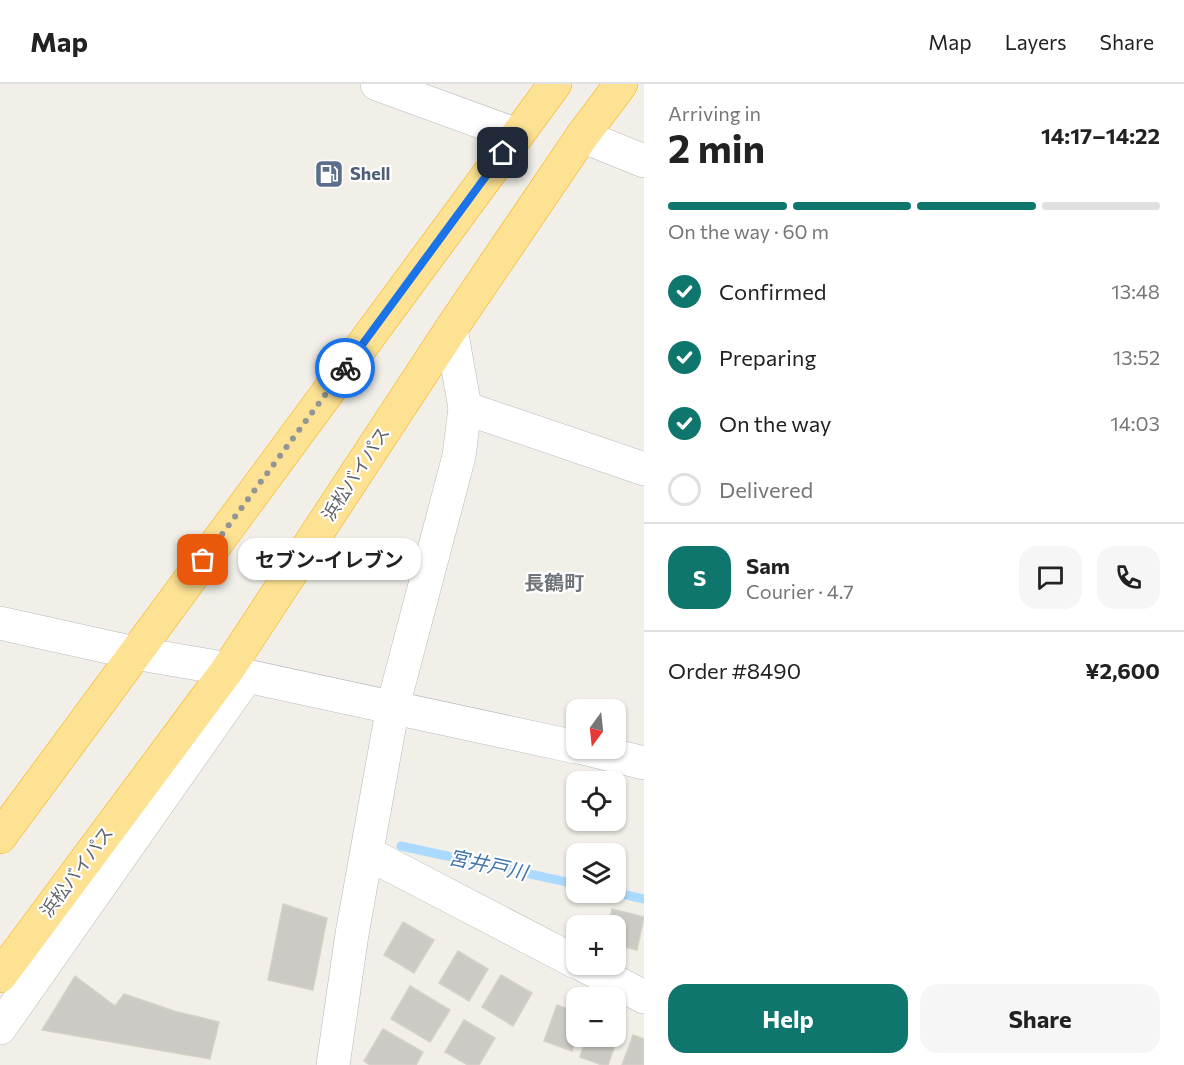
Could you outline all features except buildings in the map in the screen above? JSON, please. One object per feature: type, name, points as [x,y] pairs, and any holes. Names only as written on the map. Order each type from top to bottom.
[{"type":"highway","points":[[0,837],[555,84]]},
{"type":"highway","name":"浜松バイパス","points":[[0,976],[238,672],[451,329],[582,136],[621,84]]},
{"type":"street","points":[[377,84],[517,135]]},
{"type":"street","points":[[582,136],[644,161]]},
{"type":"street","points":[[333,1065],[352,934],[393,706],[459,456],[465,408],[451,329]]},
{"type":"street","points":[[465,408],[644,469]]},
{"type":"street","points":[[0,623],[135,653],[238,672],[566,745]]},
{"type":"street","points":[[0,1028],[238,672]]},
{"type":"street","points":[[626,759],[644,763]]},
{"type":"street","points":[[367,854],[566,957]]},
{"type":"street","points":[[603,975],[644,997]]},
{"type":"waterway","name":"宮井戸川","points":[[401,846],[566,882]]},
{"type":"waterway","name":"宮井戸川","points":[[626,895],[644,899]]},
{"type":"way so far","points":[[203,560],[345,368]]},
{"type":"place","name":"Shell","points":[[329,174]]},
{"type":"place","name":"セブン-イレブン","points":[[203,560]]},
{"type":"district","name":"長鶴町","points":[[554,583]]},
{"type":"route","points":[[345,368],[503,153]]}]
